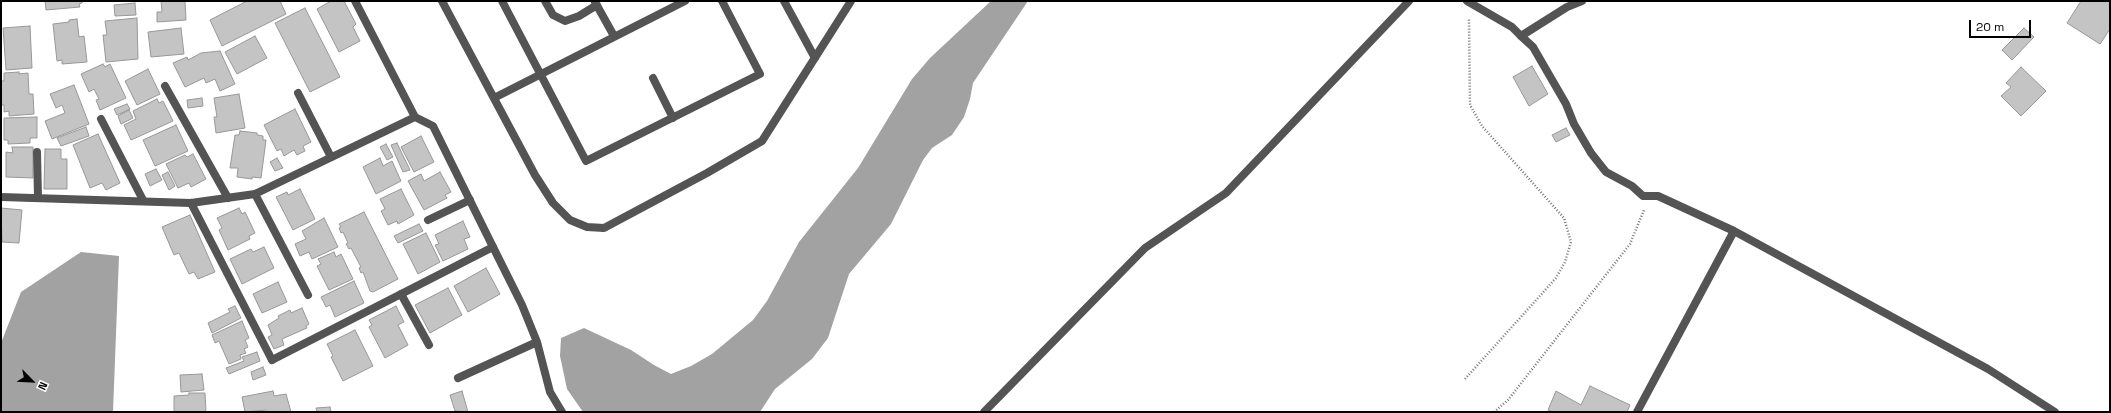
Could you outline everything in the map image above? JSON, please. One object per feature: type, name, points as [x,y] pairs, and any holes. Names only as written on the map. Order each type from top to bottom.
[{"type":"street","points":[[355,1],[415,117],[433,126],[522,305],[537,342],[550,392],[562,412]]},
{"type":"street","points":[[442,1],[535,175],[553,203],[570,220],[587,227],[604,228],[707,173],[762,141],[850,1]]},
{"type":"street","points":[[502,1],[539,75],[586,161],[760,74],[722,1]]},
{"type":"street","points":[[546,1],[553,14],[565,21],[579,16],[596,3],[614,36]]},
{"type":"street","points":[[494,98],[685,1]]},
{"type":"street","points":[[784,1],[815,58]]},
{"type":"street","points":[[984,412],[1145,248],[1226,193],[1409,1]]},
{"type":"street","points":[[1521,36],[1567,7],[1582,1]]},
{"type":"street","points":[[1468,2],[1512,27],[1533,47],[1563,97],[1574,124],[1591,153],[1606,172],[1632,186],[1644,196],[1658,196],[1734,231],[1988,369],[2055,412]]},
{"type":"street","points":[[653,78],[673,118]]},
{"type":"street","points":[[165,86],[228,198]]},
{"type":"street","points":[[298,93],[331,157]]},
{"type":"street","points":[[1,197],[143,200],[191,203],[255,194],[415,117]]},
{"type":"street","points":[[101,119],[143,200]]},
{"type":"street","points":[[37,152],[38,198]]},
{"type":"street","points":[[255,194],[308,295]]},
{"type":"street","points":[[428,220],[470,200]]},
{"type":"street","points":[[191,203],[272,360],[493,247]]},
{"type":"street","points":[[1637,412],[1734,231]]},
{"type":"street","points":[[401,294],[429,345]]},
{"type":"street","points":[[458,378],[537,342]]},
{"type":"path","points":[[1465,378],[1556,278],[1565,262],[1571,242],[1564,218],[1482,126],[1470,105],[1468,2]]},
{"type":"path","points":[[1494,412],[1508,400],[1630,244],[1644,213],[1644,196]]},
{"type":"shaded area","points":[[991,1],[1028,1],[973,83],[964,117],[952,135],[932,148],[923,160],[891,224],[849,274],[828,338],[812,359],[775,389],[760,412],[583,412],[567,389],[560,356],[561,338],[584,328],[631,350],[671,374],[691,366],[712,354],[753,320],[767,301],[799,242],[858,168],[912,79],[930,58]]},
{"type":"shaded area","points":[[81,252],[119,256],[113,412],[1,412],[1,343],[21,292]]},
{"type":"building","points":[[45,1],[82,1],[82,3],[79,4],[80,7],[46,10]]},
{"type":"building","points":[[161,1],[185,1],[186,20],[157,22],[157,12],[162,12]]},
{"type":"building","points":[[247,1],[280,1],[286,14],[222,46],[210,20]]},
{"type":"building","points":[[331,1],[344,1],[356,24],[353,27],[360,41],[339,52],[317,9]]},
{"type":"building","points":[[2081,1],[2110,1],[2110,29],[2100,44],[2067,23]]},
{"type":"building","points":[[135,3],[136,15],[115,16],[114,5]]},
{"type":"building","points":[[305,8],[340,77],[310,92],[275,23]]},
{"type":"building","points":[[137,18],[138,59],[106,62],[103,35],[107,35],[105,21]]},
{"type":"building","points":[[77,19],[79,37],[84,36],[87,62],[62,64],[62,60],[57,61],[53,24],[69,22],[69,20]]},
{"type":"building","points":[[30,26],[32,68],[6,70],[3,28]]},
{"type":"building","points":[[181,28],[184,54],[151,57],[148,32]]},
{"type":"building","points":[[2024,28],[2034,37],[2012,60],[2002,50]]},
{"type":"building","points":[[255,36],[267,58],[237,74],[225,52]]},
{"type":"building","points":[[220,51],[235,84],[220,91],[215,79],[206,83],[204,78],[185,87],[173,63],[187,57],[188,60],[201,53]]},
{"type":"building","points":[[103,64],[105,67],[110,64],[126,98],[100,110],[96,100],[99,99],[94,89],[89,92],[81,74]]},
{"type":"building","points":[[1532,66],[1548,94],[1529,106],[1513,77]]},
{"type":"building","points":[[2021,67],[2046,91],[2021,116],[2001,96],[2011,87],[2006,83]]},
{"type":"building","points":[[148,69],[160,94],[137,105],[125,81]]},
{"type":"building","points":[[19,72],[19,74],[28,73],[29,94],[33,94],[34,114],[9,116],[9,111],[4,112],[4,105],[1,105],[1,81],[4,81],[4,73]]},
{"type":"building","points":[[74,85],[89,124],[52,139],[45,121],[65,113],[62,105],[56,108],[50,94]]},
{"type":"building","points":[[239,94],[245,128],[216,133],[214,117],[217,117],[214,98]]},
{"type":"building","points":[[202,98],[203,106],[188,108],[187,100]]},
{"type":"building","points":[[157,99],[159,103],[163,101],[173,121],[131,140],[124,125],[136,119],[133,111]]},
{"type":"building","points":[[127,104],[130,109],[117,115],[114,109]]},
{"type":"building","points":[[295,109],[311,142],[303,146],[305,151],[297,155],[294,150],[284,156],[281,149],[277,151],[264,125]]},
{"type":"building","points":[[129,110],[133,118],[121,124],[118,116]]},
{"type":"building","points":[[37,117],[37,138],[30,138],[30,143],[8,144],[8,140],[4,140],[4,118]]},
{"type":"building","points":[[176,125],[188,151],[155,166],[143,140]]},
{"type":"building","points":[[86,127],[89,136],[61,146],[57,138]]},
{"type":"building","points":[[1566,128],[1570,135],[1556,142],[1552,135]]},
{"type":"building","points":[[240,131],[257,133],[257,135],[263,136],[263,140],[266,140],[261,178],[252,177],[252,179],[237,177],[238,168],[230,168],[235,135],[239,135]]},
{"type":"building","points":[[98,134],[120,183],[106,190],[102,183],[90,188],[73,145]]},
{"type":"building","points":[[421,136],[434,162],[414,172],[401,147]]},
{"type":"building","points":[[397,143],[410,170],[403,172],[391,145]]},
{"type":"building","points":[[386,144],[393,157],[387,160],[380,147]]},
{"type":"building","points":[[12,147],[33,147],[33,178],[6,177],[6,152],[13,153]]},
{"type":"building","points":[[45,149],[61,149],[61,159],[67,159],[67,189],[44,189]]},
{"type":"building","points":[[193,154],[206,179],[191,187],[189,183],[178,188],[166,164],[185,155],[187,157]]},
{"type":"building","points":[[277,158],[283,168],[275,171],[270,162]]},
{"type":"building","points":[[380,158],[383,166],[392,161],[401,181],[376,194],[363,167]]},
{"type":"building","points":[[156,169],[162,180],[150,186],[145,174]]},
{"type":"building","points":[[168,172],[175,186],[169,190],[162,175]]},
{"type":"building","points":[[440,172],[451,192],[445,195],[447,198],[424,210],[408,181],[421,174],[424,181]]},
{"type":"building","points":[[300,189],[315,219],[293,230],[276,197],[287,192],[288,195]]},
{"type":"building","points":[[401,189],[414,215],[398,224],[397,221],[388,225],[381,211],[385,209],[380,199]]},
{"type":"building","points":[[1,208],[22,210],[19,243],[2,242]]},
{"type":"building","points":[[239,208],[242,214],[245,212],[255,233],[249,236],[250,239],[228,250],[219,230],[222,228],[217,218]]},
{"type":"building","points":[[364,212],[398,279],[373,292],[370,291],[363,272],[361,273],[359,268],[361,267],[351,248],[349,249],[346,244],[348,243],[343,232],[341,233],[339,228],[341,227],[339,224]]},
{"type":"building","points":[[190,215],[215,272],[198,279],[194,272],[189,274],[179,253],[174,255],[162,227]]},
{"type":"building","points":[[324,218],[338,247],[312,259],[309,252],[300,256],[295,244],[306,239],[302,231]]},
{"type":"building","points":[[463,221],[470,237],[464,239],[468,249],[443,261],[435,245],[439,244],[435,235]]},
{"type":"building","points":[[419,224],[423,231],[398,243],[394,236]]},
{"type":"building","points":[[426,233],[440,262],[418,274],[403,244]]},
{"type":"building","points":[[264,247],[274,268],[242,284],[230,259],[251,249],[253,252]]},
{"type":"building","points":[[334,252],[336,257],[341,254],[353,279],[329,290],[317,266],[321,264],[318,259]]},
{"type":"building","points":[[486,268],[500,294],[468,312],[454,286]]},
{"type":"building","points":[[354,281],[364,303],[335,317],[330,305],[326,307],[321,297]]},
{"type":"building","points":[[278,282],[287,302],[262,313],[253,294]]},
{"type":"building","points":[[448,288],[462,315],[430,333],[415,305]]},
{"type":"building","points":[[235,306],[241,318],[212,333],[208,323],[230,312],[228,309]]},
{"type":"building","points":[[396,306],[404,322],[398,325],[408,345],[385,358],[369,327],[372,325],[369,320]]},
{"type":"building","points":[[302,308],[309,324],[306,326],[307,328],[282,339],[284,345],[274,349],[268,337],[272,335],[268,325],[279,318],[278,316],[290,310],[291,313]]},
{"type":"building","points":[[242,321],[249,338],[245,340],[248,347],[244,349],[246,353],[240,355],[241,359],[229,364],[219,341],[215,343],[212,335]]},
{"type":"building","points":[[355,330],[373,366],[343,381],[331,357],[333,356],[327,344]]},
{"type":"building","points":[[257,352],[260,361],[229,374],[226,368],[244,361],[242,357]]},
{"type":"building","points":[[263,367],[266,375],[253,380],[251,372]]},
{"type":"building","points":[[202,374],[204,390],[181,392],[180,375]]},
{"type":"building","points":[[1590,386],[1630,405],[1627,412],[1553,412],[1548,410],[1556,391],[1581,405]]},
{"type":"building","points":[[273,391],[274,396],[286,394],[291,412],[266,412],[266,410],[245,412],[242,397]]},
{"type":"building","points":[[462,391],[468,412],[455,411],[450,395]]},
{"type":"building","points":[[189,393],[205,393],[206,412],[174,412],[174,396],[189,395]]},
{"type":"building","points":[[330,407],[331,412],[317,412],[316,408]]}]
